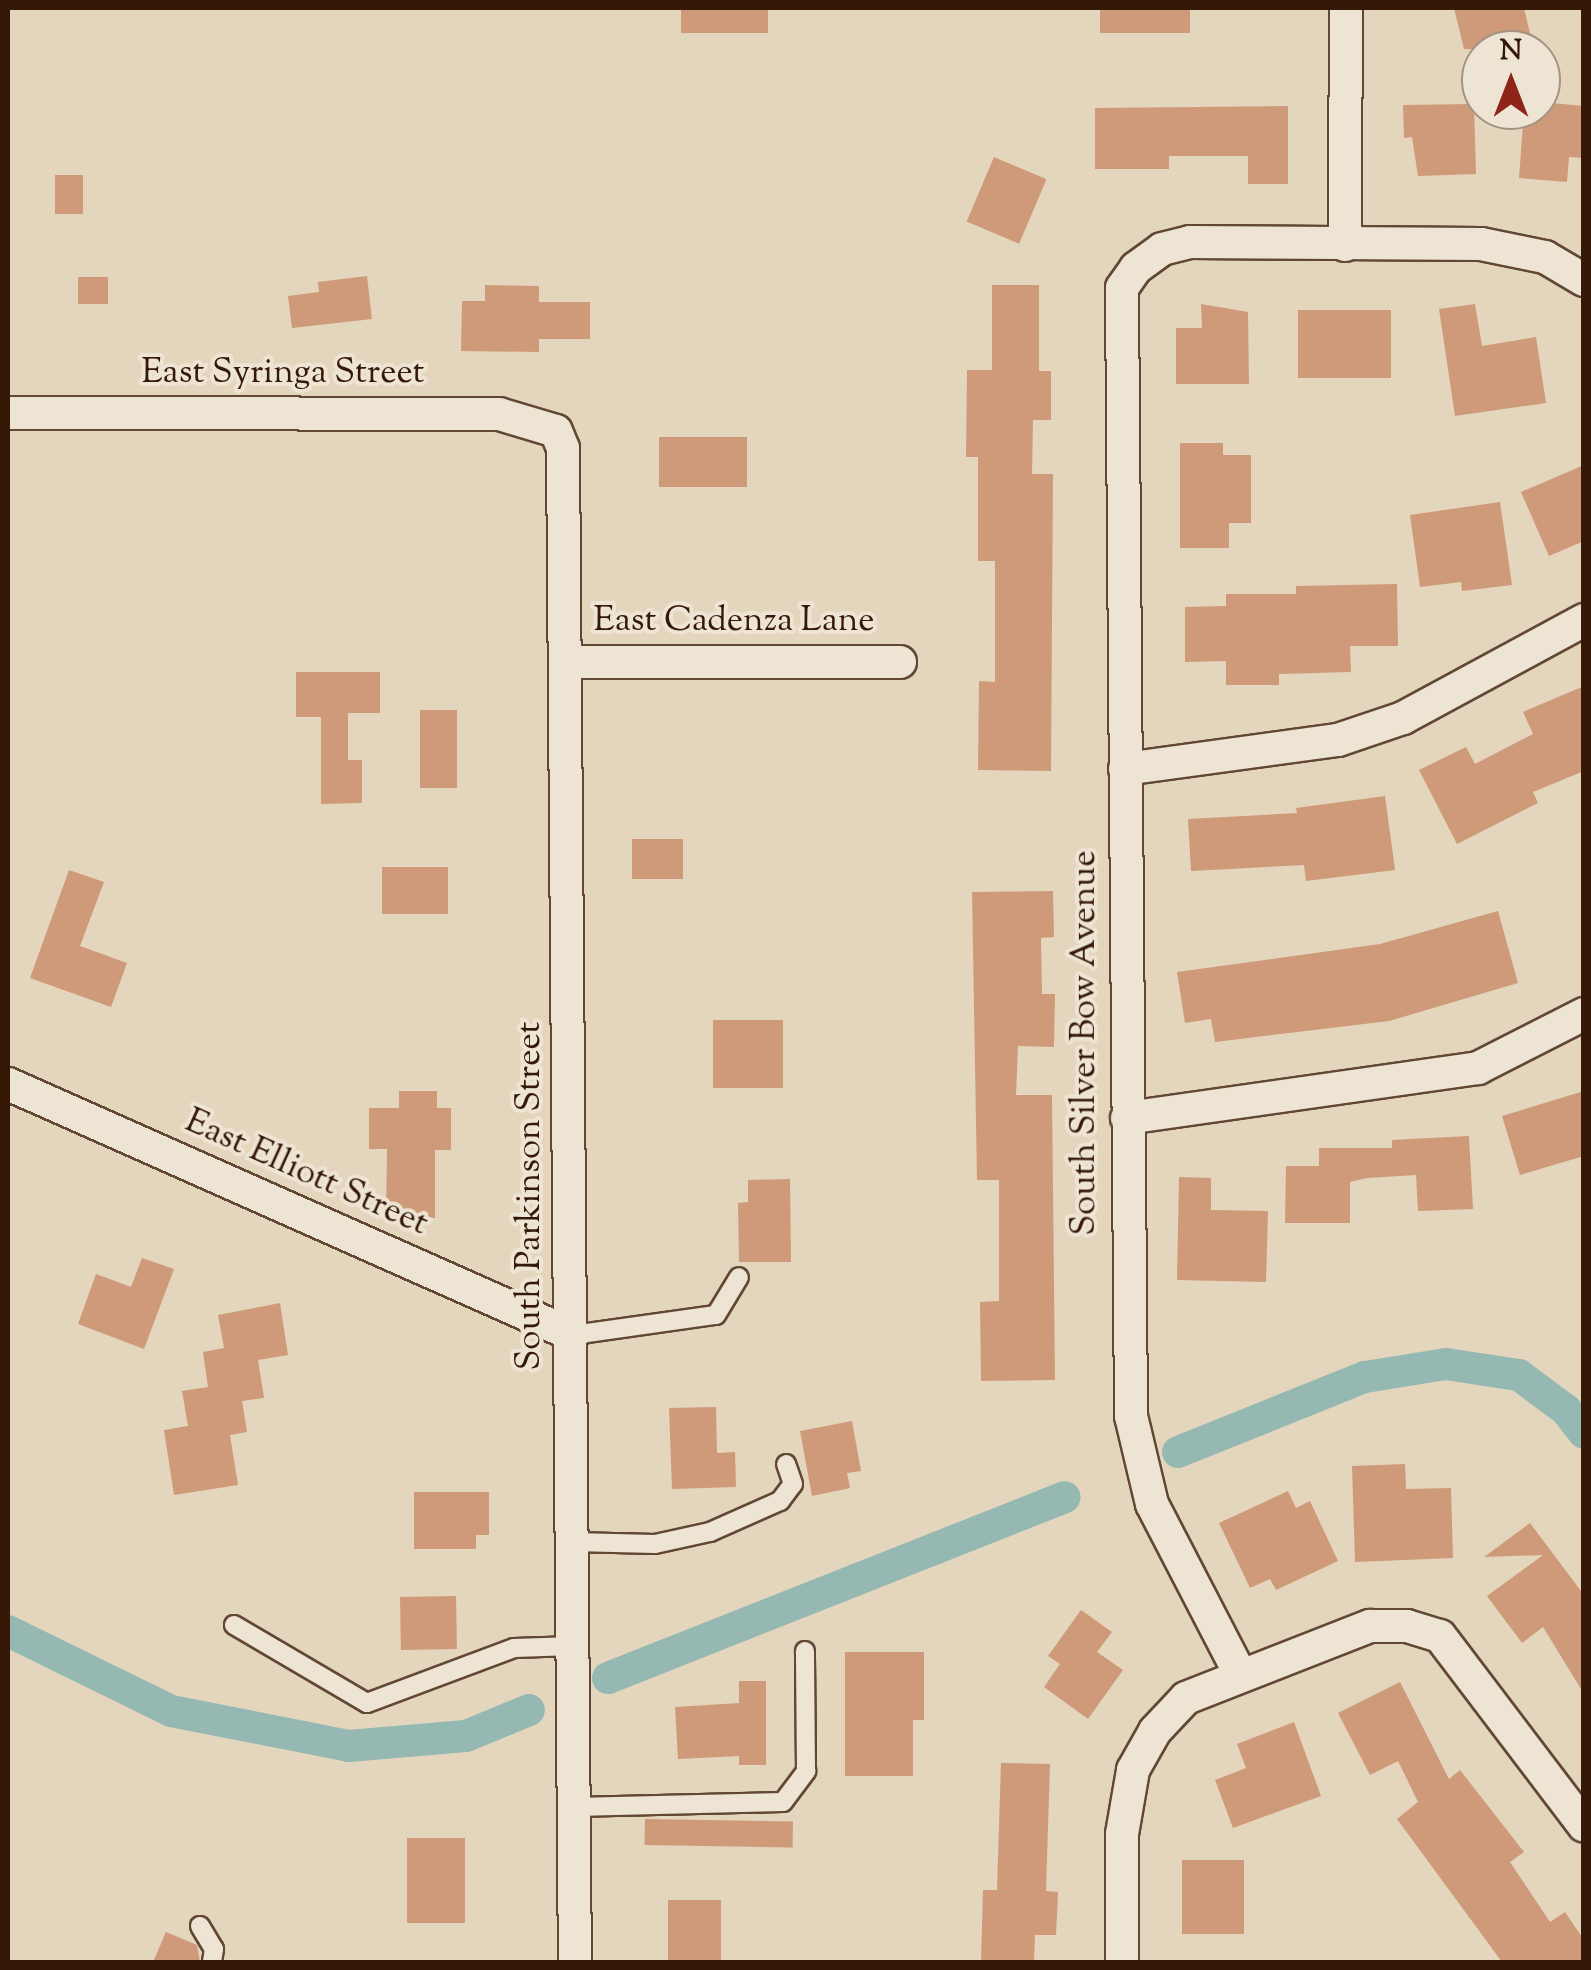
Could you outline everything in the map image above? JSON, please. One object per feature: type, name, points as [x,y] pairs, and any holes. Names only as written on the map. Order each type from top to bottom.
[{"type":"street","points":[[1345,246],[1346,8]]},
{"type":"street","name":"South Silver Bow Avenue","points":[[1239,1672],[1152,1504],[1131,1416],[1122,288],[1136,268],[1162,249],[1190,242],[1481,244],[1544,257],[1584,280]]},
{"type":"street","name":"East Syringa Street","points":[[8,414],[499,414],[556,431]]},
{"type":"street","name":"South Parkinson Street","points":[[556,431],[565,464],[575,1962]]},
{"type":"street","points":[[1125,769],[1338,740],[1403,718],[1584,620]]},
{"type":"street","name":"East Cadenza Lane","points":[[567,662],[900,662]]},
{"type":"street","points":[[1127,1118],[1478,1068],[1584,1014]]},
{"type":"street","name":"East Elliott Street","points":[[8,1084],[573,1336]]},
{"type":"street","points":[[1122,1962],[1122,1834],[1133,1770],[1186,1698],[1239,1672],[1370,1626],[1407,1626],[1440,1636],[1584,1826]]},
{"type":"lane","points":[[573,1336],[716,1315],[739,1277]]},
{"type":"lane","points":[[573,1542],[655,1544],[710,1532],[780,1500],[793,1484],[786,1464]]},
{"type":"lane","points":[[234,1625],[367,1702],[514,1648],[574,1646]]},
{"type":"lane","points":[[574,1807],[783,1802],[806,1771],[805,1650]]},
{"type":"lane","points":[[200,1926],[214,1949],[212,1962]]},
{"type":"building","points":[[681,8],[768,8],[768,33],[681,33]]},
{"type":"building","points":[[1100,8],[1190,8],[1190,33],[1100,33]]},
{"type":"building","points":[[1454,8],[1524,8],[1529,30],[1461,30],[1461,37]]},
{"type":"building","points":[[1461,104],[1461,130],[1475,130],[1476,174],[1418,176],[1412,137],[1404,138],[1403,105]]},
{"type":"building","points":[[1561,104],[1584,106],[1584,158],[1569,157],[1567,182],[1519,178],[1523,130],[1561,130]]},
{"type":"building","points":[[1288,106],[1288,184],[1248,184],[1248,156],[1169,156],[1169,169],[1095,169],[1095,108]]},
{"type":"building","points":[[994,157],[1046,179],[1019,244],[967,221]]},
{"type":"building","points":[[55,175],[83,175],[83,214],[55,214]]},
{"type":"building","points":[[367,276],[372,319],[292,328],[288,296],[319,292],[318,282]]},
{"type":"building","points":[[78,277],[108,277],[108,304],[78,304]]},
{"type":"building","points":[[485,285],[539,286],[539,302],[590,302],[590,339],[539,339],[539,352],[461,351],[462,301],[485,301]]},
{"type":"building","points":[[992,285],[1039,285],[1039,371],[1051,371],[1051,420],[1033,420],[1032,474],[1053,474],[1051,771],[978,770],[979,681],[995,682],[995,561],[978,561],[978,457],[966,457],[967,370],[992,370]]},
{"type":"building","points":[[1201,304],[1248,312],[1249,384],[1176,384],[1176,328],[1202,328]]},
{"type":"building","points":[[1475,304],[1482,346],[1536,337],[1546,403],[1455,416],[1439,309]]},
{"type":"building","points":[[1298,310],[1391,310],[1391,378],[1298,378]]},
{"type":"building","points":[[659,437],[747,437],[747,487],[659,487]]},
{"type":"building","points":[[1180,443],[1223,443],[1223,455],[1251,455],[1251,523],[1229,523],[1229,548],[1180,548]]},
{"type":"building","points":[[1584,465],[1584,541],[1549,556],[1521,492]]},
{"type":"building","points":[[1500,502],[1512,585],[1462,591],[1461,582],[1420,587],[1410,515]]},
{"type":"building","points":[[1397,584],[1398,646],[1350,646],[1351,672],[1279,674],[1279,685],[1226,685],[1226,661],[1185,662],[1185,607],[1226,606],[1226,594],[1296,594],[1296,586]]},
{"type":"building","points":[[296,672],[380,672],[380,713],[348,713],[348,760],[362,760],[362,803],[321,804],[321,717],[296,717]]},
{"type":"building","points":[[1584,686],[1584,771],[1533,792],[1538,803],[1457,844],[1419,770],[1466,747],[1475,764],[1533,734],[1523,712]]},
{"type":"building","points":[[420,710],[457,710],[457,788],[420,788]]},
{"type":"building","points":[[1385,796],[1395,870],[1306,881],[1304,865],[1191,871],[1188,819],[1297,813],[1296,808]]},
{"type":"building","points":[[632,839],[683,839],[683,879],[632,879]]},
{"type":"building","points":[[382,867],[448,867],[448,914],[382,914]]},
{"type":"building","points":[[69,870],[104,882],[80,946],[127,963],[111,1007],[30,978]]},
{"type":"building","points":[[1053,891],[1054,937],[1041,938],[1042,994],[1055,994],[1054,1047],[1018,1046],[1016,1095],[1052,1095],[1055,1380],[981,1381],[980,1302],[999,1301],[999,1180],[977,1180],[972,892]]},
{"type":"building","points":[[1498,911],[1518,983],[1389,1021],[1215,1042],[1211,1019],[1185,1023],[1177,972],[1380,944]]},
{"type":"building","points":[[713,1020],[783,1020],[783,1088],[713,1088]]},
{"type":"building","points":[[399,1091],[437,1091],[437,1108],[451,1108],[451,1150],[435,1150],[435,1218],[386,1218],[387,1149],[369,1149],[369,1108],[399,1108]]},
{"type":"building","points":[[1584,1091],[1584,1156],[1520,1175],[1502,1116]]},
{"type":"building","points":[[1469,1136],[1473,1209],[1418,1211],[1416,1175],[1367,1178],[1350,1182],[1350,1223],[1285,1223],[1286,1166],[1319,1166],[1319,1148],[1392,1148],[1392,1140]]},
{"type":"building","points":[[1179,1177],[1211,1178],[1211,1210],[1268,1211],[1266,1282],[1177,1280]]},
{"type":"building","points":[[790,1179],[791,1262],[739,1262],[738,1203],[748,1202],[748,1180]]},
{"type":"building","points":[[142,1258],[174,1269],[144,1349],[78,1324],[96,1274],[131,1287]]},
{"type":"building","points":[[280,1303],[288,1355],[258,1360],[264,1398],[242,1401],[247,1432],[230,1435],[238,1485],[174,1495],[164,1430],[188,1426],[182,1391],[208,1387],[203,1352],[224,1348],[218,1315]]},
{"type":"building","points":[[716,1407],[717,1453],[735,1452],[736,1487],[672,1489],[669,1408]]},
{"type":"building","points":[[852,1421],[861,1471],[847,1473],[850,1488],[812,1496],[800,1431]]},
{"type":"building","points":[[1405,1464],[1406,1489],[1451,1488],[1453,1558],[1355,1562],[1352,1466]]},
{"type":"building","points":[[1288,1491],[1296,1508],[1310,1501],[1338,1561],[1276,1590],[1270,1579],[1250,1588],[1219,1523]]},
{"type":"building","points":[[414,1492],[489,1492],[489,1535],[476,1535],[476,1549],[414,1549]]},
{"type":"building","points":[[1530,1523],[1584,1595],[1584,1694],[1543,1627],[1522,1643],[1487,1596],[1543,1555],[1484,1557]]},
{"type":"building","points":[[456,1596],[457,1649],[401,1650],[400,1597]]},
{"type":"building","points":[[1081,1610],[1112,1632],[1097,1652],[1123,1670],[1088,1719],[1044,1687],[1060,1664],[1048,1656]]},
{"type":"building","points":[[845,1652],[924,1652],[924,1720],[913,1720],[913,1776],[845,1776]]},
{"type":"building","points":[[739,1681],[766,1681],[766,1765],[739,1765],[739,1756],[678,1759],[675,1707],[739,1703]]},
{"type":"building","points":[[1400,1682],[1449,1779],[1460,1770],[1524,1852],[1510,1862],[1550,1922],[1565,1912],[1584,1940],[1584,1962],[1502,1962],[1397,1819],[1418,1802],[1398,1761],[1370,1775],[1338,1713]]},
{"type":"building","points":[[1294,1722],[1321,1796],[1233,1828],[1215,1780],[1246,1768],[1237,1744]]},
{"type":"building","points":[[1001,1763],[1050,1764],[1046,1891],[1058,1892],[1056,1935],[1035,1935],[1034,1962],[981,1962],[983,1890],[997,1890]]},
{"type":"building","points":[[645,1819],[793,1822],[793,1848],[645,1845]]},
{"type":"building","points":[[407,1838],[465,1838],[465,1923],[407,1923]]},
{"type":"building","points":[[1182,1860],[1244,1860],[1244,1934],[1182,1934]]},
{"type":"building","points":[[668,1900],[721,1900],[721,1962],[668,1962]]},
{"type":"building","points":[[166,1932],[197,1945],[200,1962],[153,1962]]},
{"type":"waterway","points":[[1178,1452],[1365,1377],[1446,1364],[1519,1375],[1566,1410],[1584,1433]]},
{"type":"waterway","points":[[608,1678],[1064,1497]]},
{"type":"waterway","points":[[8,1631],[171,1711],[349,1746],[466,1736],[529,1710]]}]
